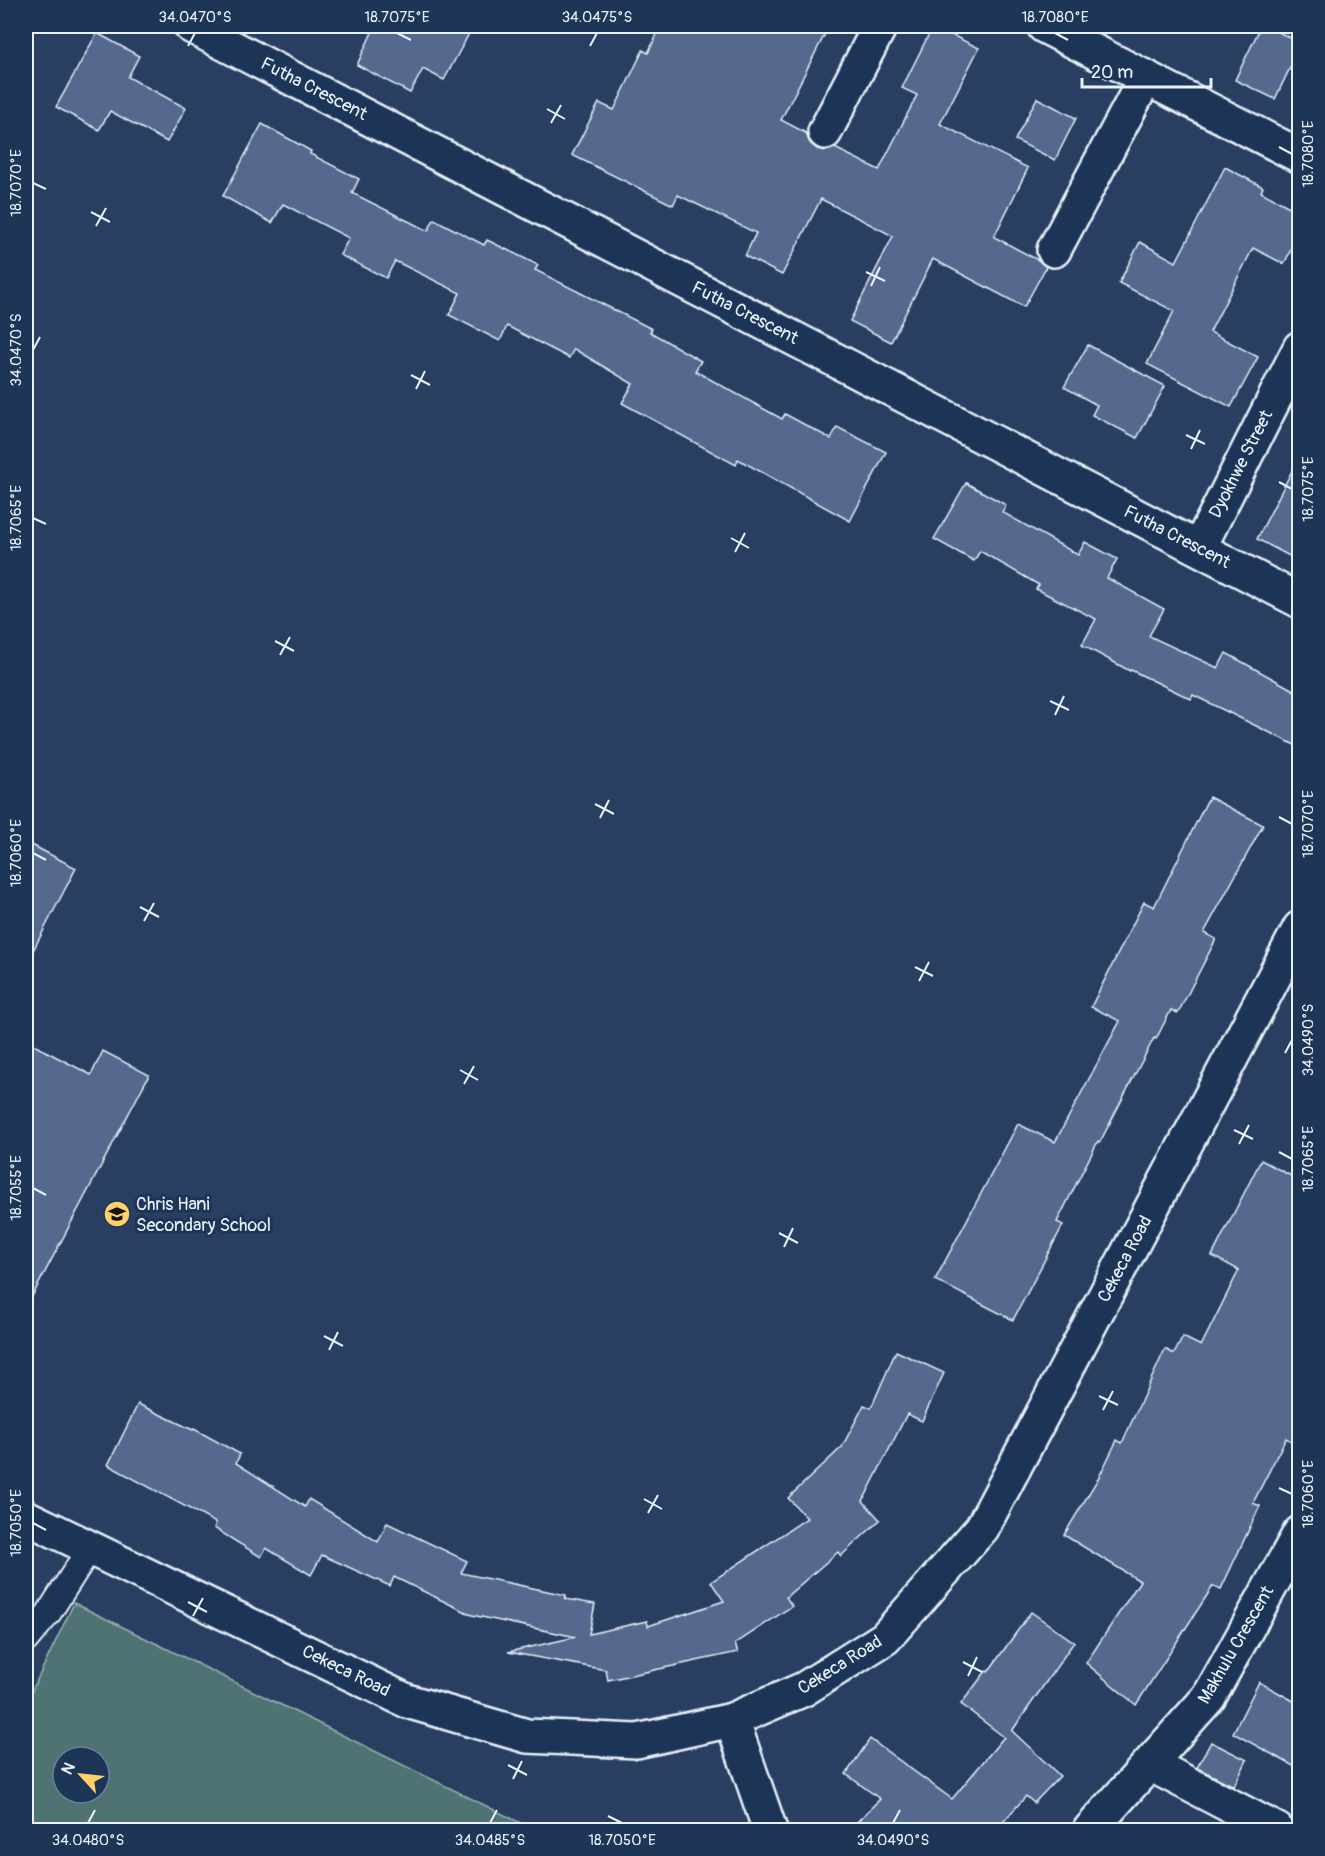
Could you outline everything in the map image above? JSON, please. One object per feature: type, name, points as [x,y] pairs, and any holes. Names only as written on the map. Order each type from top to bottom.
[{"type":"street","name":"Futha Crescent","points":[[191,26],[1299,601]]},
{"type":"street","points":[[825,132],[880,26]]},
{"type":"street","points":[[1044,26],[1299,156]]},
{"type":"street","points":[[1054,250],[1146,77]]},
{"type":"street","name":"Dyokhwe Street","points":[[1199,548],[1299,348]]},
{"type":"street","name":"Cekeca Road","points":[[26,1517],[408,1701],[527,1736],[637,1741],[732,1720],[804,1689],[885,1638],[982,1528],[1299,928]]},
{"type":"street","name":"Makhulu Crescent","points":[[1090,1830],[1209,1697],[1299,1533]]},
{"type":"street","points":[[732,1720],[770,1830]]},
{"type":"street","points":[[1150,1764],[1277,1830]]},
{"type":"lane","points":[[26,1640],[48,1614],[90,1548]]},
{"type":"green space","points":[[74,1603],[535,1830],[26,1830],[26,1703]]},
{"type":"building","points":[[375,26],[473,26],[444,80],[423,69],[410,93],[357,65]]},
{"type":"building","points":[[661,26],[829,26],[781,120],[806,133],[810,143],[817,149],[826,151],[835,148],[879,170],[917,95],[902,88],[933,26],[979,48],[940,124],[1028,168],[994,237],[1038,260],[1046,267],[1024,307],[933,259],[891,342],[850,321],[893,236],[821,199],[782,275],[745,256],[756,233],[678,195],[673,205],[572,155],[599,103],[614,110],[643,50],[648,53]]},
{"type":"building","points":[[1261,26],[1266,26],[1299,42],[1299,49],[1275,99],[1235,80]]},
{"type":"building","points":[[97,33],[139,56],[128,77],[186,108],[167,142],[110,111],[99,130],[56,107]]},
{"type":"building","points":[[1037,98],[1076,118],[1055,160],[1015,140]]},
{"type":"building","points":[[262,124],[311,151],[310,154],[359,179],[352,193],[428,231],[434,219],[484,245],[487,240],[538,265],[535,270],[652,329],[650,332],[701,361],[695,371],[782,419],[785,414],[831,439],[837,427],[886,452],[850,521],[738,459],[736,465],[622,403],[633,384],[574,349],[569,358],[507,326],[500,341],[449,315],[460,293],[395,261],[386,278],[340,255],[349,238],[283,204],[272,223],[223,196]]},
{"type":"building","points":[[1225,167],[1263,187],[1261,192],[1299,212],[1299,233],[1284,264],[1253,248],[1210,332],[1258,357],[1231,407],[1147,364],[1174,311],[1119,283],[1140,242],[1176,262]]},
{"type":"building","points":[[1088,345],[1165,386],[1137,438],[1092,415],[1097,405],[1064,387]]},
{"type":"building","points":[[1299,457],[1299,561],[1257,539]]},
{"type":"building","points":[[966,483],[1006,505],[1002,512],[1078,555],[1085,542],[1117,559],[1107,578],[1164,609],[1149,636],[1218,668],[1226,653],[1299,693],[1299,747],[1193,695],[1191,699],[1130,671],[1082,645],[1096,619],[1036,589],[1039,585],[980,551],[974,561],[934,539]]},
{"type":"building","points":[[1209,797],[1263,825],[1204,933],[1216,939],[1178,1013],[1171,1010],[1100,1142],[1098,1141],[1057,1222],[1063,1225],[1013,1320],[935,1280],[1018,1124],[1055,1142],[1120,1021],[1091,1007],[1144,902],[1154,907]]},
{"type":"building","points":[[26,842],[76,868],[26,964]]},
{"type":"building","points":[[26,1041],[91,1075],[103,1051],[149,1075],[26,1308]]},
{"type":"building","points":[[1261,1160],[1299,1180],[1299,1446],[1286,1438],[1253,1503],[1260,1506],[1221,1589],[1213,1586],[1136,1705],[1086,1663],[1140,1581],[1064,1535],[1099,1477],[1117,1440],[1122,1443],[1165,1349],[1174,1354],[1183,1337],[1201,1346],[1239,1270],[1212,1256]]},
{"type":"building","points":[[896,1351],[944,1373],[922,1421],[907,1414],[863,1501],[880,1520],[841,1556],[838,1552],[786,1597],[792,1606],[735,1644],[738,1652],[608,1680],[606,1670],[508,1652],[576,1637],[472,1615],[394,1577],[390,1586],[322,1555],[311,1575],[266,1548],[261,1557],[214,1528],[216,1523],[108,1465],[138,1404],[194,1429],[240,1454],[236,1463],[305,1507],[309,1499],[378,1542],[387,1523],[467,1561],[461,1573],[566,1595],[565,1599],[595,1604],[589,1634],[647,1621],[648,1626],[724,1601],[711,1582],[807,1518],[788,1498],[842,1447],[864,1405],[871,1408]]},
{"type":"building","points":[[1031,1612],[1074,1642],[1012,1731],[1060,1776],[1034,1803],[1026,1796],[996,1830],[849,1830],[880,1799],[846,1774],[870,1739],[952,1799],[1004,1737],[961,1704],[986,1671],[988,1672]]},
{"type":"building","points":[[1259,1682],[1299,1704],[1299,1769],[1233,1733]]},
{"type":"building","points":[[1211,1742],[1247,1760],[1234,1786],[1197,1768]]},
{"type":"place","name":"Chris Hani Secondary School","points":[[117,1214]]}]
